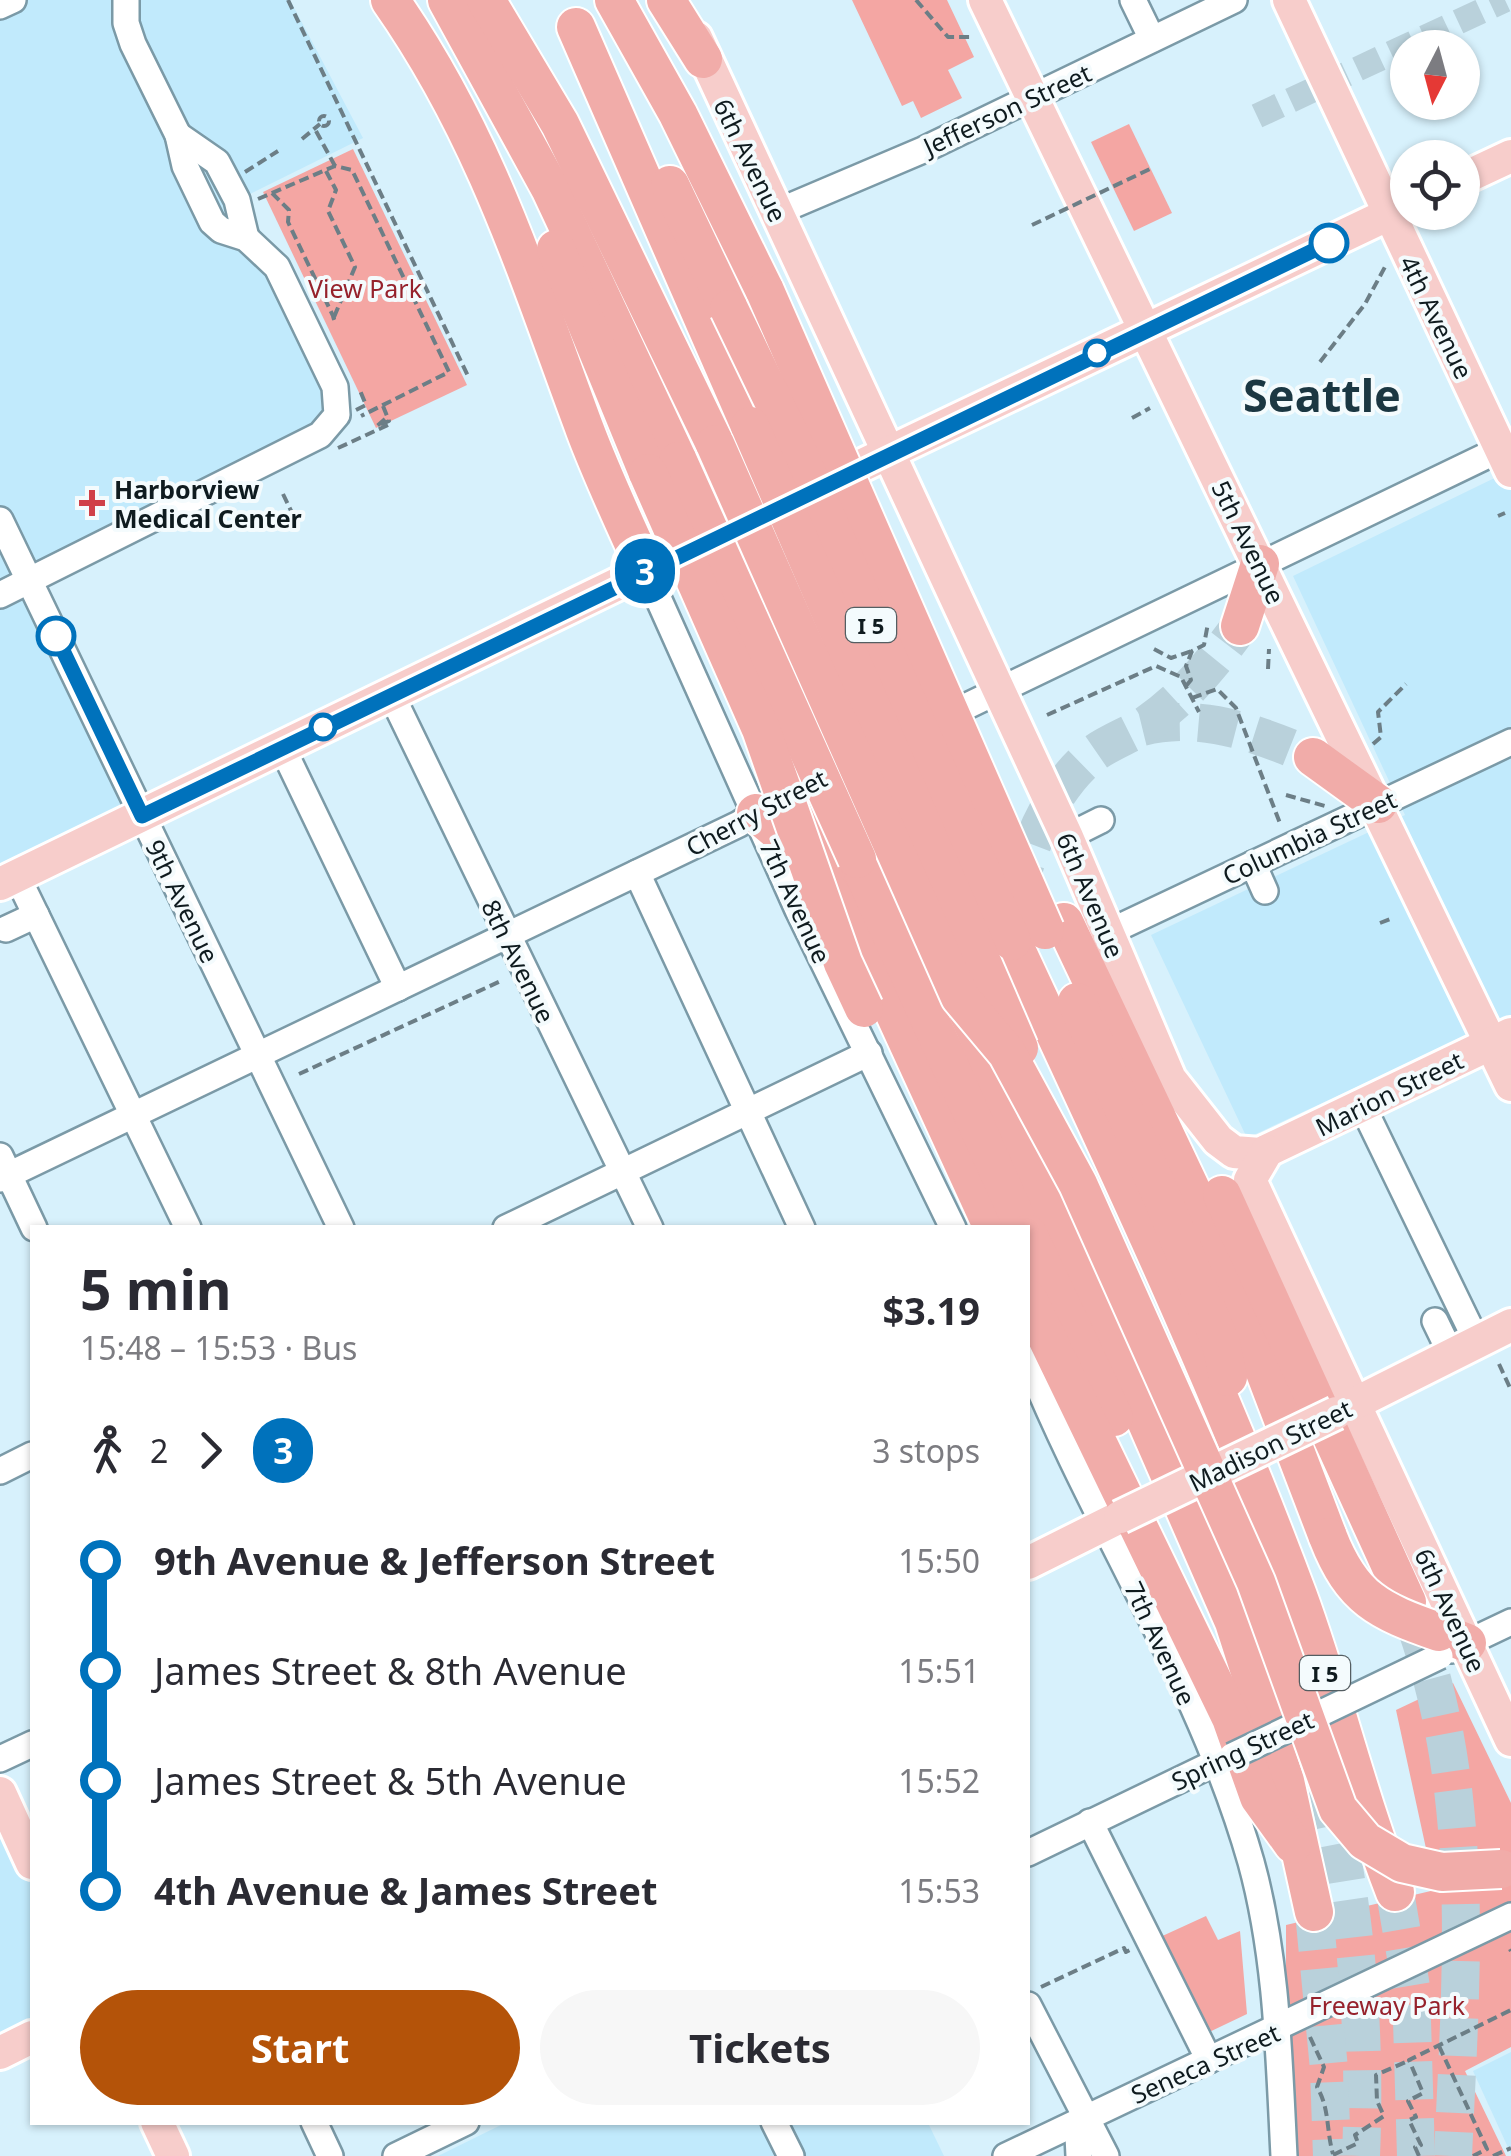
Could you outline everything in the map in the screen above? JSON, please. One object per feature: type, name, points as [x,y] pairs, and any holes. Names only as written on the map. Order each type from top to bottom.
[{"type":"highway","points":[[390,0],[438,76],[491,176],[523,252],[586,432],[646,571]]},
{"type":"highway","points":[[447,0],[484,65],[663,467],[1023,1225]]},
{"type":"highway","points":[[486,0],[560,124],[716,444],[1155,1434],[1249,1662],[1305,1860],[1314,1912]]},
{"type":"highway","name":"I 5","points":[[614,0],[678,114],[764,291],[991,806],[1298,1596],[1346,1738],[1368,1822],[1395,1892]]},
{"type":"highway","points":[[666,0],[703,59]]},
{"type":"highway","name":"I 5","points":[[568,13],[668,182],[718,320],[796,448],[1040,931]]},
{"type":"highway","points":[[560,124],[671,272],[718,320],[750,426],[1043,1103]]},
{"type":"highway","points":[[663,467],[844,963],[967,1225]]},
{"type":"highway","points":[[1239,632],[1260,564]]},
{"type":"highway","points":[[1313,756],[1378,804]]},
{"type":"highway","points":[[857,760],[834,781],[821,801],[821,837],[855,927],[991,1225]]},
{"type":"highway","points":[[756,813],[794,846],[855,927]]},
{"type":"highway","points":[[1040,931],[1199,1204],[1340,1567],[1363,1596],[1387,1613],[1448,1644]]},
{"type":"highway","points":[[960,997],[1007,1052],[1078,1184],[1256,1582],[1338,1809],[1365,1841],[1402,1863],[1442,1872],[1506,1869]]},
{"type":"highway","points":[[1170,1079],[1407,1602]]},
{"type":"highway","points":[[1030,1239],[1203,1603],[1249,1662]]},
{"type":"highway","points":[[1030,1304],[1222,1700],[1259,1797],[1305,1860]]},
{"type":"main road","name":"6th Avenue","points":[[684,0],[703,59],[1066,837],[1170,1079],[1228,1149],[1247,1154],[1267,1151]]},
{"type":"main road","name":"5th Avenue","points":[[986,0],[1144,331],[1378,804],[1501,1039],[1511,1084]]},
{"type":"main road","name":"4th Avenue","points":[[1288,0],[1390,195]]},
{"type":"main road","points":[[1480,171],[1511,156]]},
{"type":"main road","points":[[8,880],[1390,214]]},
{"type":"main road","name":"4th Avenue","points":[[1407,230],[1507,454]]},
{"type":"main road","name":"Marion Street","points":[[1267,1151],[1501,1039]]},
{"type":"main road","name":"6th Avenue","points":[[1267,1151],[1250,1180],[1448,1644],[1511,1739]]},
{"type":"main road","name":"Madison Street","points":[[1030,1563],[1346,1408],[1475,1353],[1511,1325]]},
{"type":"main road","points":[[0,1793],[30,1859]]},
{"type":"main road","points":[[0,2052],[30,2037]]},
{"type":"main road","points":[[158,2125],[173,2156]]},
{"type":"street","points":[[0,6],[13,0]]},
{"type":"street","points":[[0,594],[313,439],[344,416],[335,388],[277,267],[246,238],[212,222],[186,166],[178,135],[133,44],[126,23],[126,0]]},
{"type":"street","points":[[1133,0],[1152,39]]},
{"type":"street","name":"Jefferson Street","points":[[776,212],[1033,98],[1234,0]]},
{"type":"street","name":"Cherry Street","points":[[3,1170],[133,1114],[637,874],[756,813],[782,795],[1260,564],[1507,454]]},
{"type":"street","name":"9th Avenue","points":[[0,520],[340,1225]]},
{"type":"street","name":"7th Avenue","points":[[646,571],[952,1225]]},
{"type":"street","name":"8th Avenue","points":[[391,694],[649,1225]]},
{"type":"street","name":"Columbia Street","points":[[1107,933],[1511,742]]},
{"type":"street","points":[[282,747],[398,988]]},
{"type":"street","points":[[1066,837],[1101,820]]},
{"type":"street","points":[[1210,854],[1221,878]]},
{"type":"street","points":[[1252,864],[1265,891]]},
{"type":"street","points":[[637,874],[801,1225]]},
{"type":"street","points":[[8,880],[36,916],[187,1225]]},
{"type":"street","points":[[6,929],[36,916]]},
{"type":"street","points":[[512,1225],[869,1054]]},
{"type":"street","points":[[1362,1105],[1475,1353]]},
{"type":"street","points":[[3,1170],[32,1225]]},
{"type":"street","points":[[1436,1320],[1475,1353]]},
{"type":"street","name":"7th Avenue","points":[[1030,1365],[1112,1521],[1223,1759],[1254,1872],[1276,2030],[1284,2156]]},
{"type":"street","points":[[0,1470],[30,1456]]},
{"type":"street","name":"Spring Street","points":[[1030,1851],[1223,1759],[1448,1644],[1511,1622]]},
{"type":"street","points":[[0,1759],[30,1745]]},
{"type":"street","points":[[1090,1822],[1209,2060]]},
{"type":"street","name":"Seneca Street","points":[[1006,2156],[1511,1916]]},
{"type":"street","points":[[1034,1996],[1085,2118],[1106,2156]]},
{"type":"street","points":[[1079,2156],[1078,2136],[1085,2118]]},
{"type":"street","points":[[315,2125],[330,2156]]},
{"type":"street","points":[[396,2156],[460,2125]]},
{"type":"street","points":[[776,2125],[791,2156]]},
{"type":"path","points":[[288,0],[469,378]]},
{"type":"path","points":[[916,0],[948,37],[971,38]]},
{"type":"path","points":[[302,138],[316,131],[320,124]]},
{"type":"path","points":[[316,131],[335,166]]},
{"type":"path","points":[[236,176],[278,151]]},
{"type":"path","points":[[258,199],[335,166],[352,170],[449,372],[362,416]]},
{"type":"path","points":[[1032,225],[1150,169]]},
{"type":"path","points":[[326,171],[336,190],[328,210],[355,267],[334,318],[327,321]]},
{"type":"path","points":[[272,193],[289,210],[288,222],[334,318]]},
{"type":"path","points":[[1320,362],[1365,304],[1386,266]]},
{"type":"path","points":[[344,416],[366,405],[358,388]]},
{"type":"path","points":[[350,442],[389,421],[383,406]]},
{"type":"path","points":[[1132,418],[1150,408]]},
{"type":"path","points":[[283,494],[297,523]]},
{"type":"path","points":[[1498,516],[1506,513]]},
{"type":"path","points":[[1154,648],[1171,658],[1239,632],[1268,669]]},
{"type":"path","points":[[1186,686],[1191,680],[1186,666],[1192,651]]},
{"type":"path","points":[[1047,715],[1156,666],[1181,677],[1199,712]]},
{"type":"path","points":[[1370,746],[1381,738],[1378,712],[1406,684]]},
{"type":"path","points":[[1192,698],[1217,689],[1236,708],[1281,826]]},
{"type":"path","points":[[1286,795],[1327,806]]},
{"type":"path","points":[[1380,924],[1392,918]]},
{"type":"path","points":[[299,1074],[504,980]]},
{"type":"path","points":[[1475,1353],[1511,1390]]},
{"type":"path","points":[[1034,1996],[1124,1948],[1126,1952]]},
{"type":"path","points":[[1310,2037],[1324,2067],[1318,2087],[1328,2107],[1326,2130],[1333,2156],[1358,2144],[1355,2136],[1384,2116],[1377,2100],[1376,2075],[1511,2010]]},
{"type":"path","points":[[1439,2046],[1487,2149],[1473,2156]]},
{"type":"path","points":[[1409,2060],[1424,2094],[1408,2101],[1416,2117],[1409,2120],[1420,2144],[1415,2147],[1420,2156]]},
{"type":"path","points":[[1494,2156],[1511,2148]]},
{"type":"shaded area","name":"Harborview Medical Center","points":[[13,0],[290,0],[363,138],[244,197],[335,387],[337,415],[30,581],[142,816],[0,884],[0,6]]},
{"type":"shaded area","points":[[1511,470],[1511,1038],[1501,1020],[1247,1138],[1151,935],[1405,815],[1293,576]]},
{"type":"shaded area","points":[[0,1800],[30,1863],[30,2038],[0,2052]]},
{"type":"shaded area","points":[[1511,2052],[1511,2154],[1473,2071]]},
{"type":"shaded area","points":[[501,2125],[929,2125],[944,2156],[438,2156]]},
{"type":"green space","points":[[852,0],[947,0],[974,57],[948,70],[962,98],[921,118],[913,101],[902,106]]},
{"type":"green space","points":[[1129,124],[1172,213],[1134,231],[1091,142]]},
{"type":"green space","name":"View Park","points":[[353,149],[467,385],[376,428],[263,192]]},
{"type":"green space","name":"Freeway Park","points":[[1453,1683],[1511,1803],[1511,2047],[1465,2071],[1506,2156],[1286,2156],[1286,1925],[1435,1890],[1396,1710]]},
{"type":"green space","points":[[1206,1916],[1218,1940],[1240,1931],[1247,2014],[1203,2035],[1158,1938]]},
{"type":"tunnel","points":[[1257,116],[1505,0]]},
{"type":"tunnel","points":[[1016,899],[1040,825],[1071,776],[1098,751],[1144,726],[1172,705],[1240,626]]},
{"type":"tunnel","points":[[1142,727],[1208,724],[1250,733],[1313,757]]},
{"type":"tunnel","points":[[1415,1624],[1435,1690],[1456,1821],[1461,1954],[1453,2156]]},
{"type":"tunnel","points":[[1327,1788],[1346,1878],[1357,1971],[1361,2156]]},
{"type":"tunnel","points":[[1395,1892],[1411,1987],[1416,2156]]},
{"type":"tunnel","points":[[1314,1912],[1329,2069],[1332,2156]]},
{"type":"bus line","name":"3","points":[[56,636],[142,816],[1329,243]]},
{"type":"place","name":"Harborview Medical Center","points":[[92,503]]},
{"type":"district","name":"Seattle","points":[[1322,394]]}]
